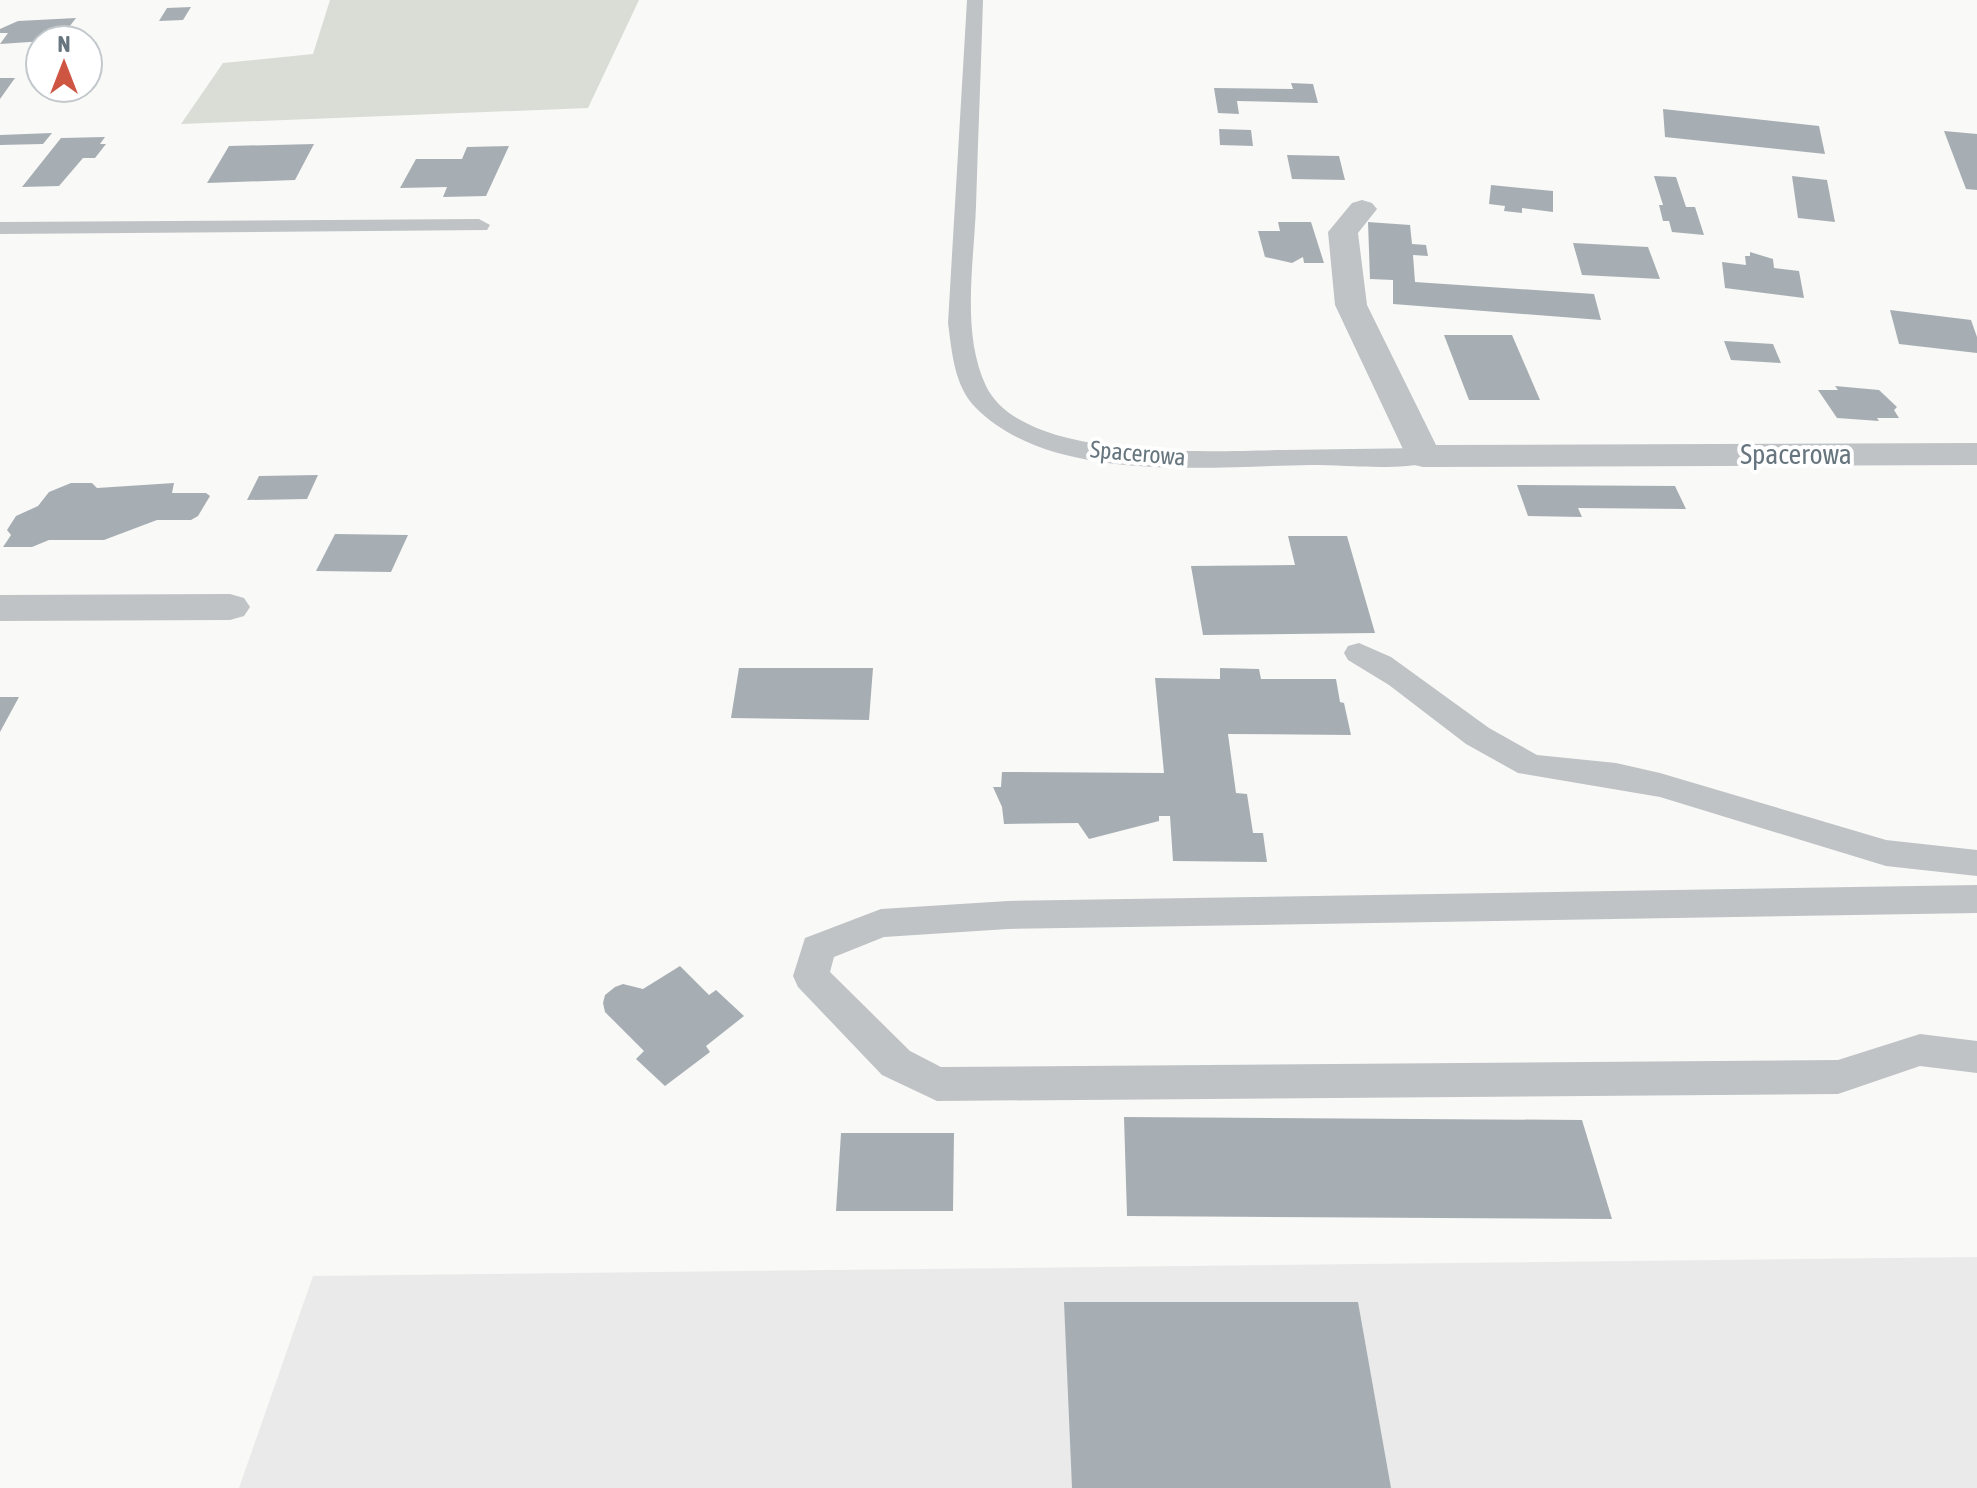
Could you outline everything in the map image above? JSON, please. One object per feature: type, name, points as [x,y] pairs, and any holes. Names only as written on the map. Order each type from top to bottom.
[{"type":"street","points":[[1362,209],[1343,232],[1351,305],[1423,456]]},
{"type":"street","name":"Spacerowa","points":[[1423,456],[1977,454]]},
{"type":"street","points":[[0,608],[230,607]]},
{"type":"lane","name":"Spacerowa","points":[[975,0],[960,323],[968,369],[983,402],[1018,426],[1056,442],[1102,454],[1153,459],[1423,456]]},
{"type":"lane","points":[[0,228],[479,225]]},
{"type":"lane","points":[[1359,653],[1386,666],[1461,728],[1523,763],[1618,775],[1855,845],[1956,863],[1977,863]]},
{"type":"lane","points":[[1977,899],[1008,915],[881,923],[818,948],[811,976],[896,1063],[937,1084],[1838,1077],[1920,1050],[1977,1057]]},
{"type":"shaded area","points":[[330,0],[639,0],[588,108],[181,124],[223,63],[313,54]]},
{"type":"shaded area","points":[[1977,1257],[1977,1488],[239,1488],[313,1276]]},
{"type":"building","points":[[191,7],[183,20],[159,21],[167,8]]},
{"type":"building","points":[[76,18],[71,24],[24,24],[24,42],[0,44],[8,33],[0,33],[0,29],[18,21]]},
{"type":"building","points":[[0,78],[15,78],[0,99]]},
{"type":"building","points":[[1291,83],[1313,84],[1318,103],[1237,101],[1239,114],[1218,113],[1214,88],[1293,89]]},
{"type":"building","points":[[1663,109],[1819,126],[1825,154],[1665,137]]},
{"type":"building","points":[[1219,129],[1251,130],[1253,146],[1220,145]]},
{"type":"building","points":[[1944,131],[1977,134],[1977,190],[1966,189]]},
{"type":"building","points":[[52,133],[43,144],[0,145],[0,135]]},
{"type":"building","points":[[105,137],[100,144],[106,144],[95,158],[83,158],[59,186],[22,187],[61,138]]},
{"type":"building","points":[[314,144],[295,180],[207,183],[229,146]]},
{"type":"building","points":[[509,146],[486,196],[443,197],[447,187],[400,188],[416,159],[462,159],[467,147]]},
{"type":"building","points":[[1287,155],[1339,156],[1345,180],[1292,179]]},
{"type":"building","points":[[1654,176],[1676,177],[1686,207],[1695,207],[1704,235],[1672,232],[1669,221],[1663,221],[1659,205],[1663,205]]},
{"type":"building","points":[[1792,176],[1827,180],[1835,222],[1798,218]]},
{"type":"building","points":[[1491,185],[1553,191],[1553,212],[1522,208],[1522,213],[1504,211],[1505,206],[1489,204]]},
{"type":"building","points":[[1278,222],[1311,222],[1324,263],[1304,263],[1303,257],[1292,263],[1265,257],[1258,231],[1280,231]]},
{"type":"building","points":[[1368,222],[1410,225],[1412,244],[1426,245],[1428,256],[1413,255],[1415,282],[1594,294],[1601,320],[1393,304],[1393,280],[1370,279]]},
{"type":"building","points":[[1573,243],[1648,247],[1660,279],[1582,275]]},
{"type":"building","points":[[1750,252],[1773,259],[1774,268],[1799,271],[1804,298],[1725,288],[1722,262],[1746,265],[1745,256],[1750,256]]},
{"type":"building","points":[[1890,310],[1971,320],[1977,337],[1977,353],[1899,344]]},
{"type":"building","points":[[1444,335],[1512,335],[1540,400],[1469,400]]},
{"type":"building","points":[[1724,341],[1773,344],[1781,363],[1731,360]]},
{"type":"building","points":[[1835,386],[1879,390],[1897,407],[1894,410],[1899,418],[1877,418],[1879,421],[1837,418],[1818,390],[1838,390]]},
{"type":"building","points":[[318,475],[307,499],[247,500],[259,476]]},
{"type":"building","points":[[71,483],[92,483],[97,488],[174,483],[172,493],[206,493],[210,496],[198,516],[191,520],[157,520],[104,540],[49,540],[32,547],[3,547],[11,535],[7,530],[16,516],[38,506],[49,492]]},
{"type":"building","points":[[1517,485],[1675,486],[1686,509],[1578,508],[1582,517],[1528,516]]},
{"type":"building","points":[[335,534],[408,535],[391,572],[316,571]]},
{"type":"building","points":[[1288,536],[1347,536],[1375,633],[1203,635],[1191,566],[1295,565]]},
{"type":"building","points":[[739,668],[873,668],[869,720],[731,718]]},
{"type":"building","points":[[1220,668],[1259,669],[1261,679],[1336,679],[1340,702],[1344,703],[1351,735],[1228,734],[1236,793],[1247,794],[1253,833],[1263,833],[1267,862],[1173,861],[1170,816],[1159,816],[1159,821],[1089,839],[1078,823],[1004,824],[1002,807],[993,787],[1001,787],[1002,772],[1164,773],[1155,678],[1220,679]]},
{"type":"building","points":[[0,697],[19,697],[0,732]]},
{"type":"building","points":[[680,966],[709,995],[716,990],[744,1016],[706,1046],[710,1052],[665,1086],[636,1059],[644,1051],[605,1012],[603,1003],[605,995],[615,987],[623,984],[643,989]]},
{"type":"building","points":[[1124,1117],[1582,1120],[1612,1219],[1127,1216]]},
{"type":"building","points":[[841,1133],[954,1133],[953,1211],[836,1211]]},
{"type":"building","points":[[1064,1302],[1358,1302],[1391,1488],[1072,1488]]}]
